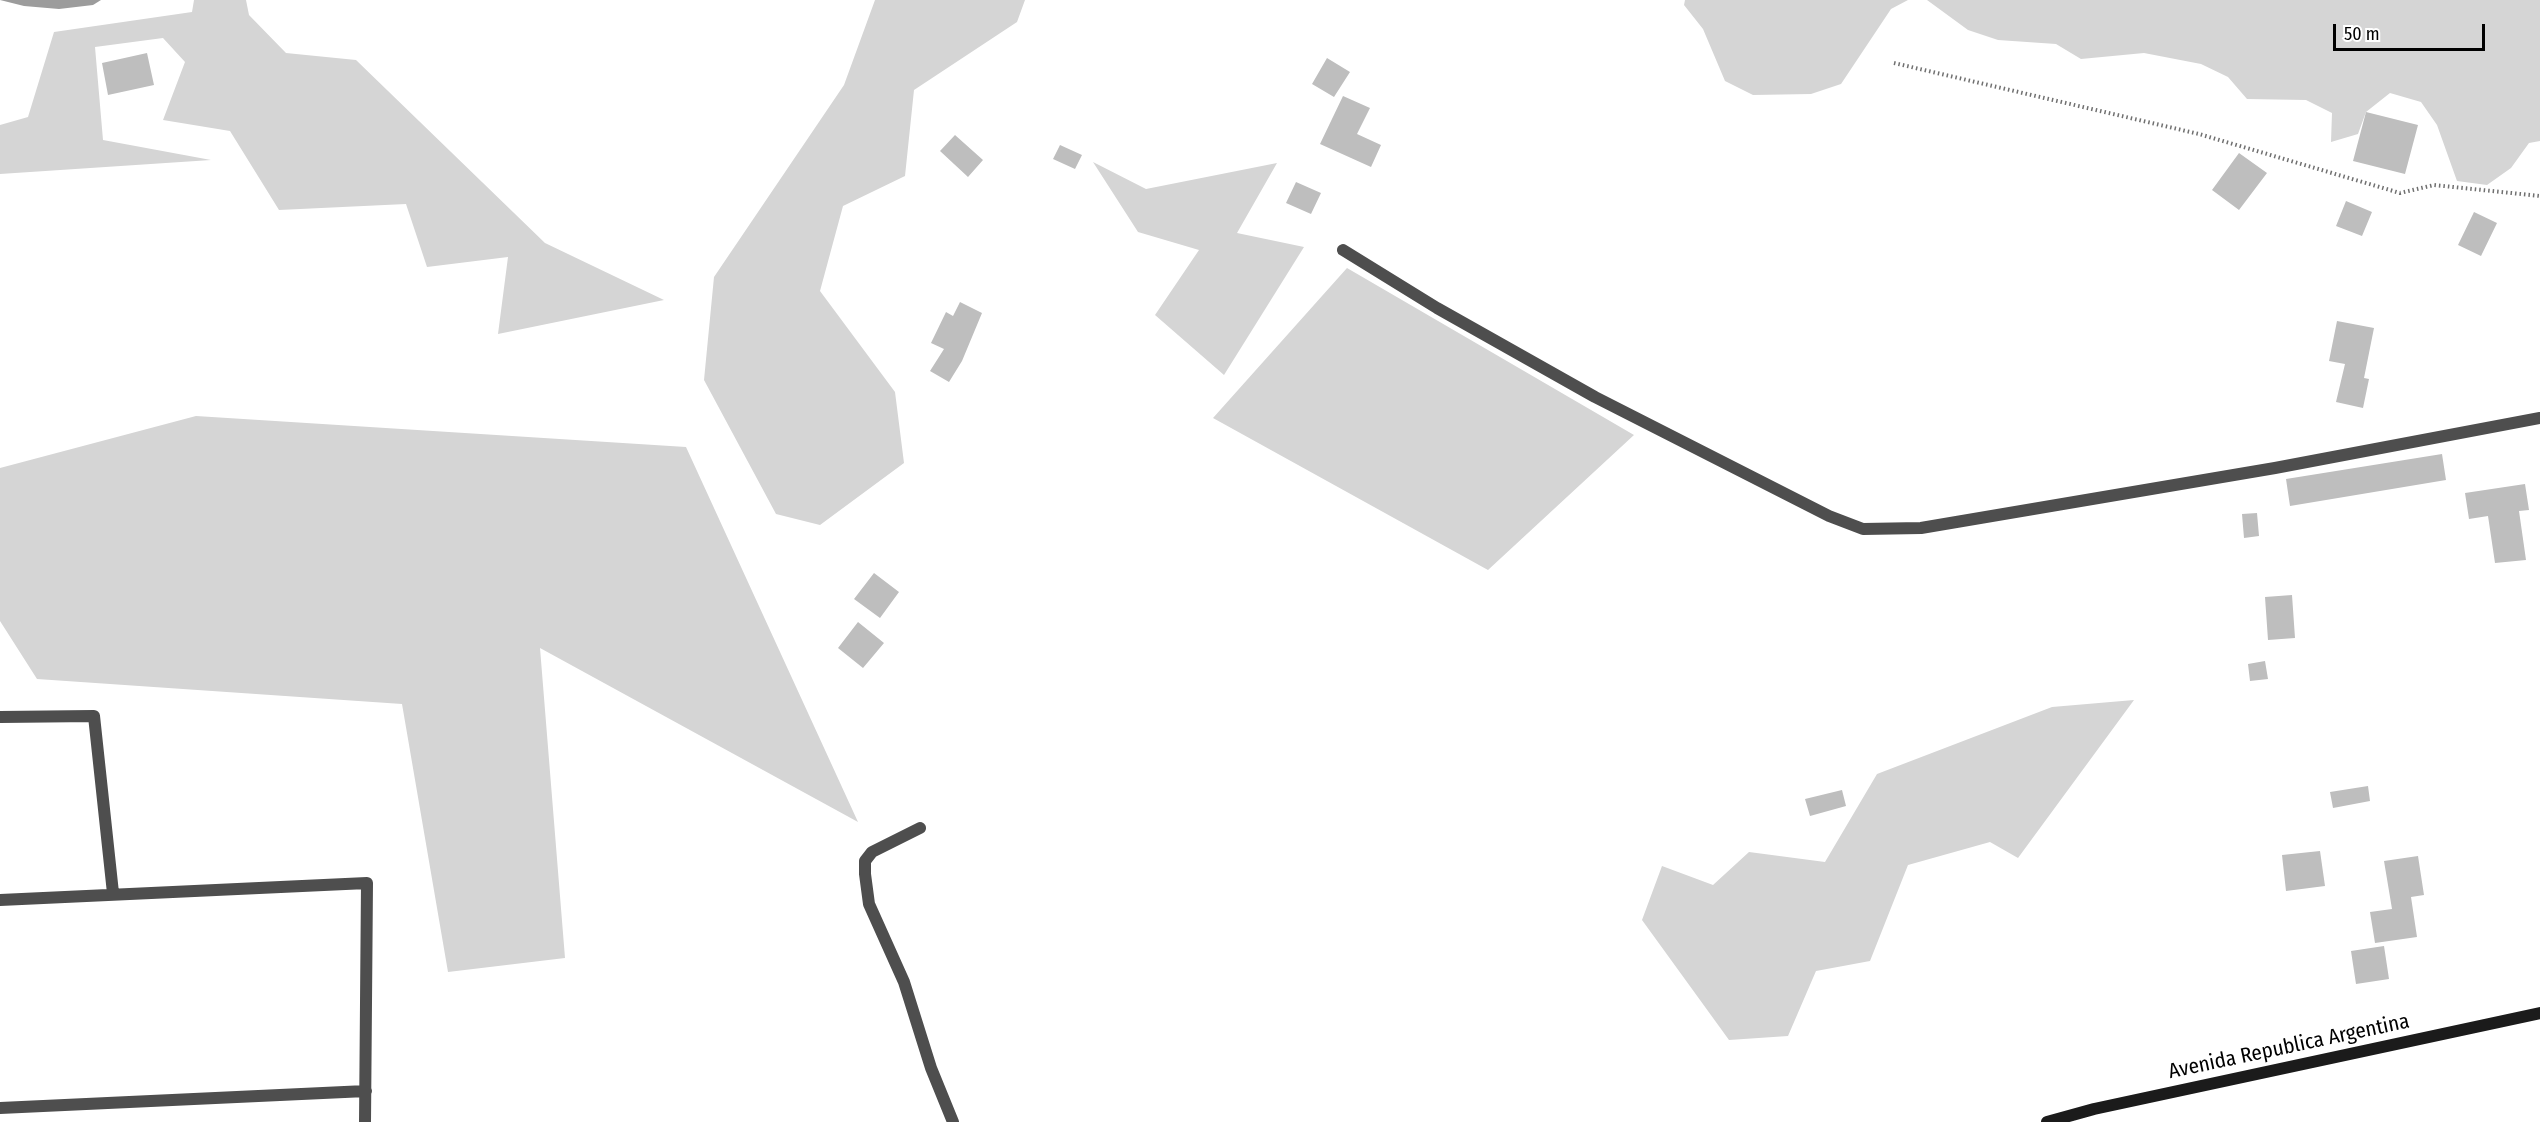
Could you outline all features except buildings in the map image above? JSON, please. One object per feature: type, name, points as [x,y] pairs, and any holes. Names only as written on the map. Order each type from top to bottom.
[{"type":"street","points":[[1343,250],[1437,308],[1595,397],[1829,516],[1863,529],[1921,528],[2275,468],[2540,418]]},
{"type":"street","points":[[0,717],[94,716],[113,893]]},
{"type":"street","points":[[920,828],[872,852],[865,861],[869,904],[904,982],[931,1068],[953,1122]]},
{"type":"street","points":[[0,900],[367,883],[365,1122]]},
{"type":"street","name":"Avenida Republica Argentina","points":[[2048,1122],[2094,1109],[2540,1013]]},
{"type":"street","points":[[0,1108],[366,1091]]},
{"type":"path","points":[[1894,63],[2199,134],[2400,193],[2434,185],[2540,196]]},
{"type":"shaded area","points":[[0,0],[101,0],[93,5],[59,9],[24,6]]},
{"type":"shaded area","points":[[194,0],[246,0],[249,15],[286,53],[356,60],[545,243],[664,300],[498,334],[508,257],[427,267],[406,204],[279,210],[230,131],[163,120],[185,62],[163,38],[95,47],[103,140],[211,160],[0,174],[0,125],[28,117],[54,32],[192,12]]},
{"type":"shaded area","points":[[875,0],[1025,0],[1017,22],[914,90],[905,176],[843,206],[820,291],[895,392],[904,463],[820,525],[776,514],[704,380],[714,277],[844,85]]},
{"type":"shaded area","points":[[1685,0],[1908,0],[1891,9],[1841,84],[1811,94],[1753,95],[1725,81],[1703,29],[1684,5]]},
{"type":"shaded area","points":[[1927,0],[2540,0],[2540,141],[2529,143],[2511,168],[2487,185],[2457,181],[2437,125],[2421,102],[2390,93],[2366,112],[2358,134],[2331,142],[2332,113],[2306,100],[2247,99],[2228,77],[2201,64],[2144,53],[2081,59],[2056,44],[1998,40],[1968,30]]},
{"type":"shaded area","points":[[1093,162],[1146,189],[1277,163],[1237,233],[1304,247],[1224,375],[1155,315],[1199,250],[1138,232]]},
{"type":"shaded area","points":[[1347,268],[1634,435],[1488,570],[1213,418]]},
{"type":"shaded area","points":[[196,416],[686,447],[858,822],[540,648],[565,958],[448,972],[402,704],[37,679],[0,621],[0,468]]},
{"type":"shaded area","points":[[2134,700],[2018,858],[1990,842],[1908,865],[1870,961],[1816,971],[1788,1036],[1729,1040],[1642,920],[1662,866],[1713,885],[1749,852],[1825,862],[1877,774],[2052,707]]}]
